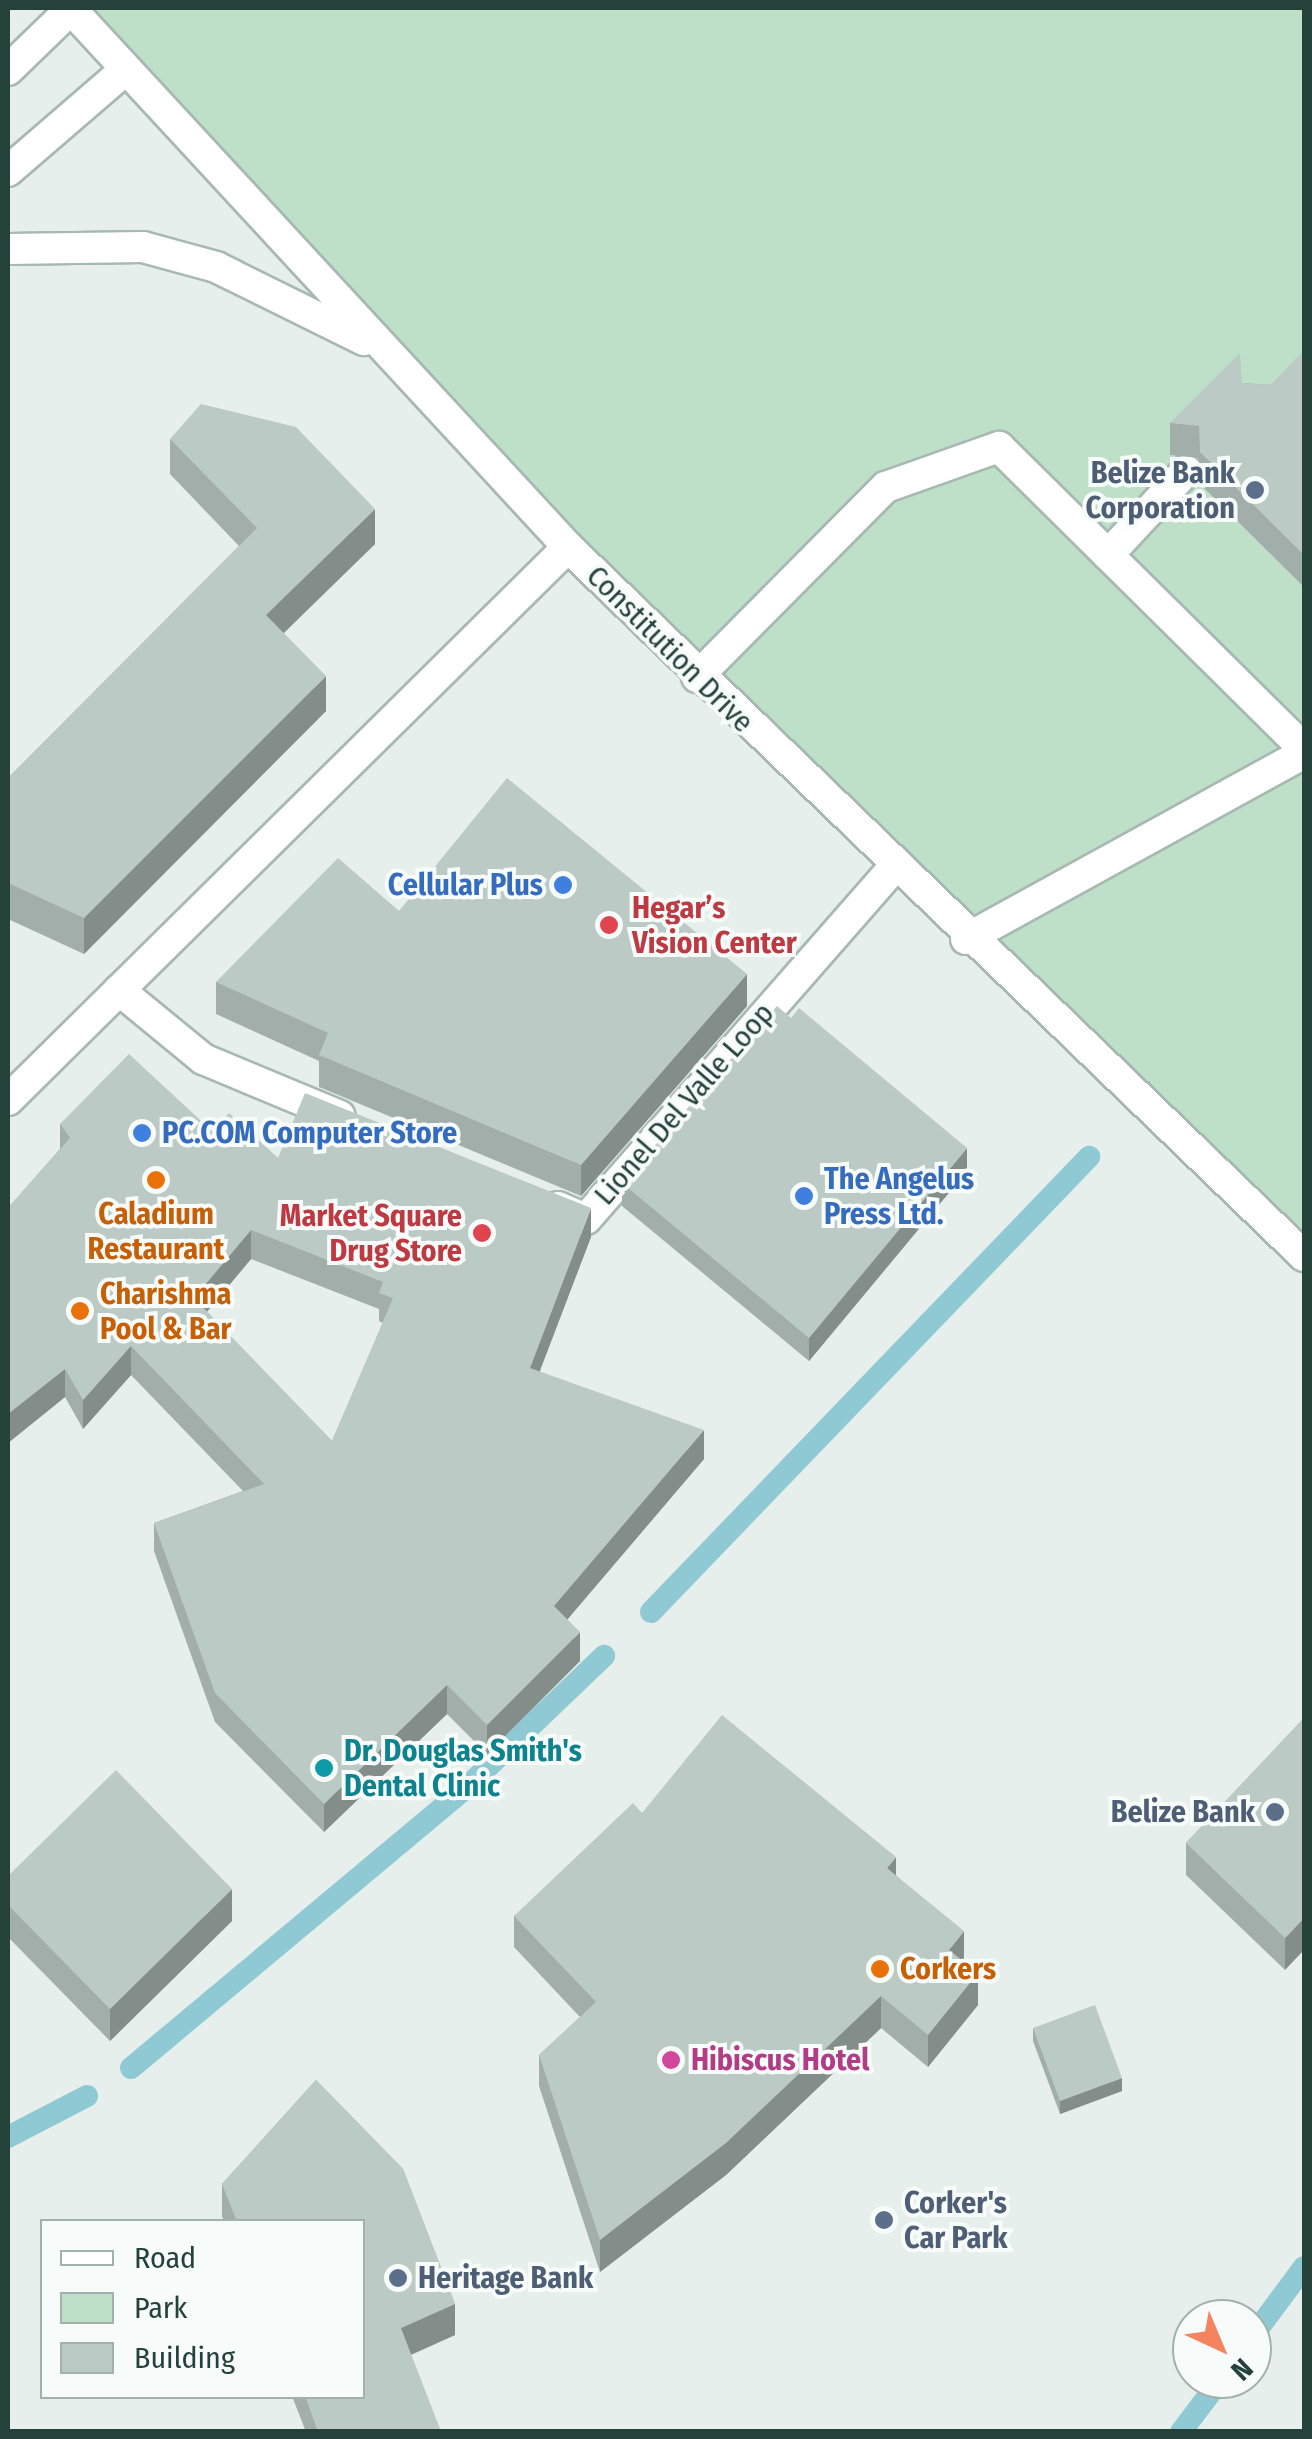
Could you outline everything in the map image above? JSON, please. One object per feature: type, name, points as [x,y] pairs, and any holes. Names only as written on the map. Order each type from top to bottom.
[{"type":"main road","name":"Constitution Drive","points":[[70,8],[378,347],[568,548],[966,939],[1304,1256]]},
{"type":"main road","points":[[8,70],[70,8]]},
{"type":"main road","points":[[8,171],[126,69]]},
{"type":"main road","points":[[8,249],[143,247],[216,267],[378,347]]},
{"type":"main road","points":[[697,677],[886,487],[999,447],[1304,751],[966,939]]},
{"type":"main road","points":[[1108,555],[1186,471]]},
{"type":"main road","points":[[8,1100],[568,548]]},
{"type":"main road","name":"Lionel Del Valle Loop","points":[[531,1196],[586,1218],[893,868]]},
{"type":"main road","points":[[119,990],[203,1060],[367,1128]]},
{"type":"green space","points":[[70,8],[1304,8],[1304,1256],[893,868]]},
{"type":"building","name":"Belize Bank Corporation","points":[[1304,351],[1304,555],[1200,452],[1199,426],[1170,423],[1240,353],[1242,383],[1271,385]]},
{"type":"building","points":[[201,404],[296,427],[375,509],[266,615],[326,676],[84,918],[8,883],[8,778],[257,528],[170,439]]},
{"type":"building","points":[[507,778],[747,974],[581,1165],[319,1055],[328,1033],[216,982],[338,858],[399,911]]},
{"type":"building","name":"The Angelus Press Ltd.","points":[[777,1006],[791,1018],[799,1008],[967,1148],[809,1338],[622,1183]]},
{"type":"building","points":[[129,1054],[212,1131],[229,1113],[278,1158],[305,1093],[591,1208],[530,1368],[704,1430],[554,1606],[580,1632],[487,1725],[447,1685],[324,1804],[215,1693],[154,1523],[264,1484],[131,1346],[83,1400],[65,1369],[8,1414],[8,1208],[70,1138],[60,1124]],"holes":[[[251,1230],[383,1282],[379,1293],[393,1298],[332,1441],[194,1298]]]},
{"type":"building","points":[[722,1715],[896,1857],[887,1868],[964,1931],[949,1950],[978,1973],[928,2035],[881,1996],[726,2143],[600,2240],[539,2055],[596,2002],[514,1916],[633,1803],[642,1813]]},
{"type":"building","name":"Belize Bank","points":[[1304,1718],[1304,1918],[1285,1938],[1186,1843]]},
{"type":"building","points":[[116,1770],[232,1889],[110,2009],[8,1905],[8,1876]]},
{"type":"building","points":[[1095,2005],[1122,2078],[1060,2101],[1033,2028]]},
{"type":"building","name":"Heritage Bank","points":[[316,2080],[403,2169],[455,2304],[401,2328],[441,2432],[318,2432],[306,2399],[365,2399],[365,2219],[236,2219],[222,2184]]},
{"type":"waterway","points":[[651,1612],[1089,1157]]},
{"type":"waterway","points":[[131,2068],[469,1785],[604,1656]]},
{"type":"waterway","points":[[8,2137],[87,2096]]},
{"type":"waterway","points":[[1272,2310],[1304,2267]]},
{"type":"waterway","points":[[1181,2432],[1206,2399]]},
{"type":"place","name":"Belize Bank Corporation","points":[[1255,490]]},
{"type":"place","name":"Cellular Plus","points":[[563,885]]},
{"type":"place","name":"Hegar’s Vision Center","points":[[609,925]]},
{"type":"place","name":"PC.COM Computer Store","points":[[142,1133]]},
{"type":"place","name":"Caladium Restaurant","points":[[156,1180]]},
{"type":"place","name":"The Angelus Press Ltd.","points":[[804,1196]]},
{"type":"place","name":"Market Square Drug Store","points":[[482,1233]]},
{"type":"place","name":"Charishma Pool & Bar","points":[[80,1311]]},
{"type":"place","name":"Dr. Douglas Smith's Dental Clinic","points":[[324,1768]]},
{"type":"place","name":"Belize Bank","points":[[1275,1812]]},
{"type":"place","name":"Corkers","points":[[880,1969]]},
{"type":"place","name":"Hibiscus Hotel","points":[[671,2060]]},
{"type":"place","name":"Corker's Car Park","points":[[884,2220]]},
{"type":"place","name":"Heritage Bank","points":[[398,2278]]}]
